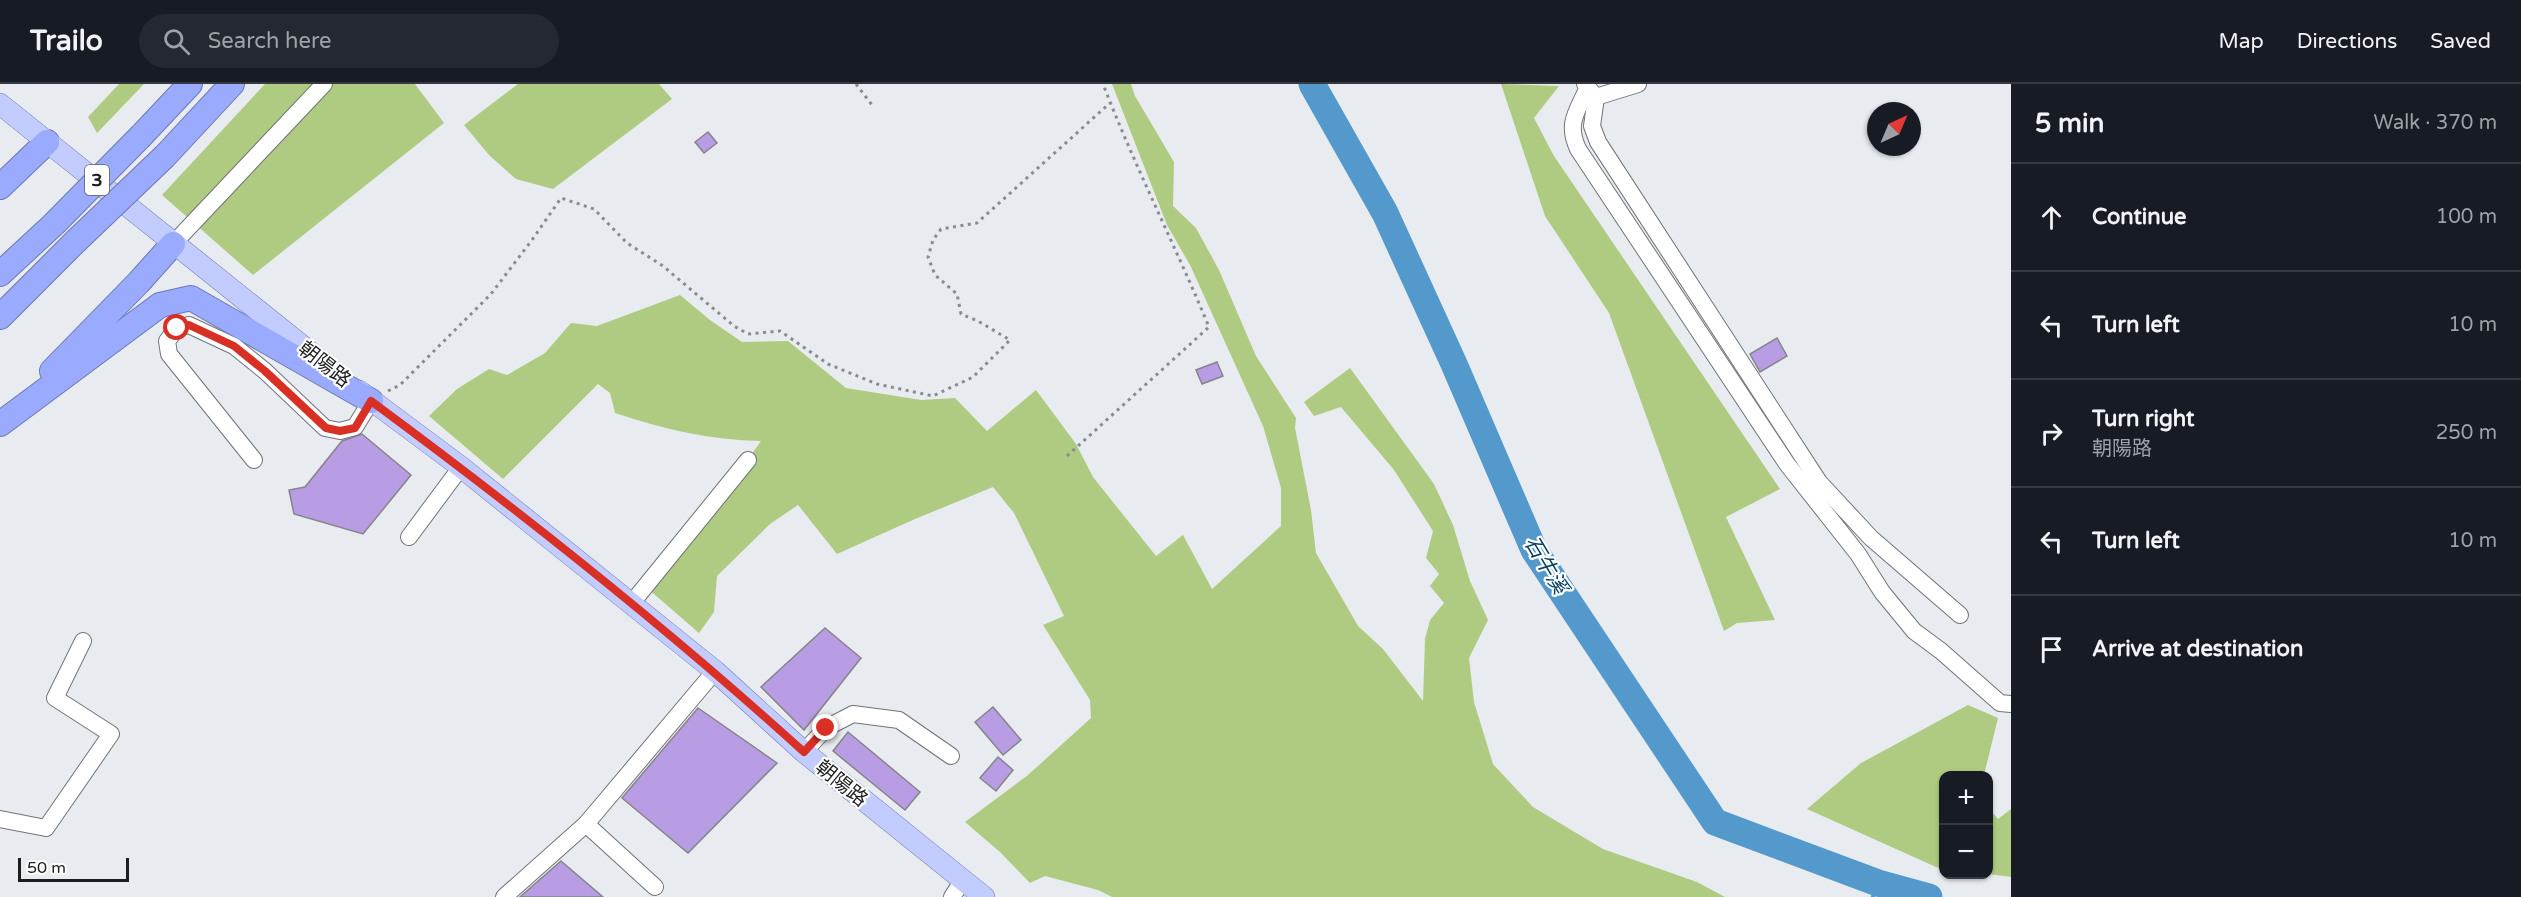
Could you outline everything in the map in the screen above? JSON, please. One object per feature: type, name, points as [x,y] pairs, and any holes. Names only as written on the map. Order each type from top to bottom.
[{"type":"highway","name":"3","points":[[0,274],[54,224],[190,84]]},
{"type":"highway","name":"3","points":[[0,317],[165,156],[232,84]]},
{"type":"highway","points":[[0,187],[47,142]]},
{"type":"highway","points":[[0,424],[139,282],[173,244]]},
{"type":"highway","points":[[0,424],[160,305],[191,298],[371,401]]},
{"type":"main road","name":"朝陽路","points":[[0,104],[173,244],[371,401],[461,467],[715,671],[958,889],[984,897]]},
{"type":"street","points":[[173,244],[324,84]]},
{"type":"street","points":[[1590,89],[1638,84]]},
{"type":"street","points":[[1590,89],[1592,126],[1598,142],[1819,482],[1871,538],[1960,615]]},
{"type":"street","points":[[1590,89],[1574,120],[1571,135],[1578,149],[1787,464],[1858,554],[1882,592],[1914,631],[1941,651],[2000,703],[2011,704]]},
{"type":"street","points":[[254,460],[169,354],[167,341],[177,328],[189,325],[234,346],[265,371],[326,428],[340,431],[355,428],[371,401]]},
{"type":"street","points":[[631,603],[748,460]]},
{"type":"street","points":[[409,537],[461,467]]},
{"type":"street","points":[[0,819],[46,828],[111,734],[55,698],[83,641]]},
{"type":"street","points":[[504,897],[586,824],[715,671]]},
{"type":"street","points":[[804,752],[826,728],[853,714],[899,720],[951,756]]},
{"type":"street","points":[[586,824],[655,887]]},
{"type":"path","points":[[856,84],[872,105]]},
{"type":"path","points":[[1067,456],[1209,327],[1182,263],[1137,170],[1103,84]]},
{"type":"path","points":[[371,401],[400,385],[491,294],[561,198],[594,209],[627,243],[663,266],[734,326],[748,334],[780,331],[828,364],[877,384],[933,396],[973,377],[1010,340],[961,314],[957,294],[935,275],[928,256],[933,240],[941,229],[977,223],[1110,103]]},
{"type":"green space","points":[[119,84],[144,84],[97,133],[88,117]]},
{"type":"green space","points":[[265,84],[415,84],[444,123],[253,275],[162,195]]},
{"type":"green space","points":[[518,84],[659,84],[672,99],[553,189],[516,179],[489,155],[464,125]]},
{"type":"green space","points":[[1112,84],[1131,84],[1135,96],[1174,162],[1173,206],[1196,228],[1219,270],[1256,356],[1296,418],[1295,428],[1311,510],[1316,553],[1358,626],[1383,649],[1423,701],[1425,639],[1430,620],[1444,603],[1430,586],[1439,574],[1426,558],[1433,531],[1394,470],[1341,407],[1314,416],[1304,402],[1350,368],[1434,484],[1453,525],[1470,581],[1488,620],[1469,658],[1474,702],[1493,764],[1533,807],[1603,849],[1697,882],[1725,897],[1112,897],[1098,890],[1045,876],[1030,883],[1000,852],[965,822],[1028,775],[1091,718],[1090,700],[1043,625],[1064,616],[1014,513],[993,487],[837,554],[798,505],[770,524],[717,576],[714,612],[699,633],[647,588],[692,538],[761,441],[687,433],[615,413],[610,393],[598,384],[503,479],[429,416],[457,389],[489,369],[507,375],[545,353],[571,323],[597,326],[680,295],[742,342],[788,341],[846,388],[921,400],[955,398],[987,431],[1036,390],[1076,444],[1093,477],[1156,556],[1183,535],[1212,589],[1281,526],[1281,488],[1263,426],[1190,265],[1167,225]]},
{"type":"green space","points":[[1501,84],[1559,86],[1534,118],[1554,156],[1780,489],[1726,517],[1775,620],[1737,623],[1724,631],[1609,313],[1545,216]]},
{"type":"green space","points":[[1968,705],[1998,718],[1985,771],[1939,771],[1939,867],[1807,809],[1861,763]]},
{"type":"green space","points":[[2011,809],[2011,877],[1993,875],[1993,813],[1998,819]]},
{"type":"building","points":[[708,132],[717,143],[704,153],[695,142]]},
{"type":"building","points":[[1777,338],[1787,356],[1760,372],[1750,354]]},
{"type":"building","points":[[1217,362],[1223,376],[1202,384],[1196,370]]},
{"type":"building","points":[[362,434],[411,475],[363,534],[294,514],[289,490],[305,487],[342,441]]},
{"type":"building","points":[[825,628],[861,658],[804,730],[761,687]]},
{"type":"building","points":[[993,707],[1021,740],[1003,755],[975,722]]},
{"type":"building","points":[[698,708],[777,763],[688,853],[622,798]]},
{"type":"building","points":[[848,732],[920,792],[905,810],[833,751]]},
{"type":"building","points":[[998,757],[1013,770],[996,791],[980,778]]},
{"type":"building","points":[[561,861],[603,897],[520,897]]},
{"type":"waterway","name":"石牛溪","points":[[1312,84],[1385,213],[1454,364],[1534,550],[1715,822],[1878,883],[1929,897]]},
{"type":"waterway","points":[[1873,897],[1878,883]]},
{"type":"route","points":[[177,328],[189,325],[234,346],[265,371],[326,428],[340,431],[355,428],[371,401],[461,467],[715,671],[804,752],[826,728]]}]
